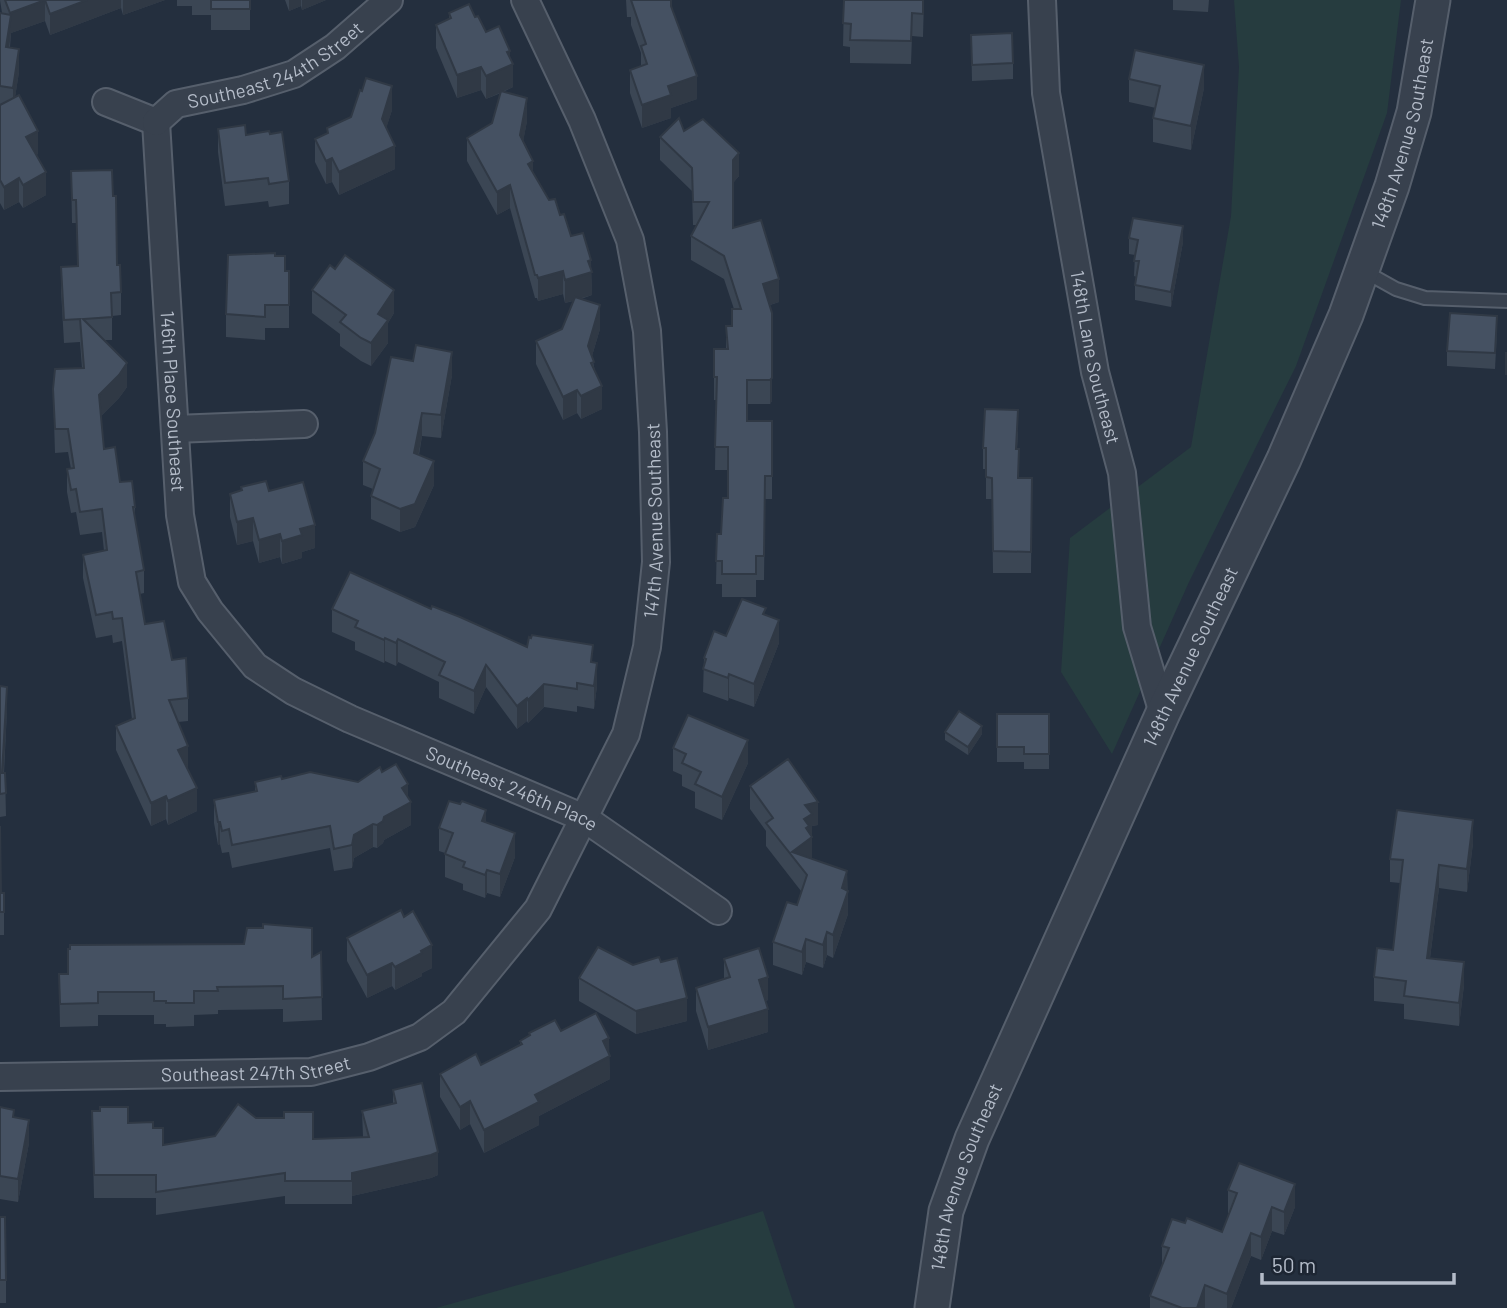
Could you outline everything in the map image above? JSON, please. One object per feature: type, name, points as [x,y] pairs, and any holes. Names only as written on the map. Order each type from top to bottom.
[{"type":"street","name":"Southeast 244th Street","points":[[156,122],[176,104],[243,90],[294,74],[335,47],[389,0]]},
{"type":"street","name":"147th Avenue Southeast","points":[[482,981],[538,909],[626,734],[648,647],[656,562],[647,331],[630,240],[582,120],[525,0]]},
{"type":"street","name":"148th Lane Southeast","points":[[1042,0],[1046,93],[1095,372],[1122,473],[1136,627],[1163,713]]},
{"type":"street","name":"148th Avenue Southeast","points":[[932,1308],[946,1211],[972,1139],[1163,713],[1284,459],[1346,315],[1392,186],[1414,112],[1433,0]]},
{"type":"street","points":[[106,102],[156,122]]},
{"type":"street","name":"146th Place Southeast","points":[[156,122],[180,515],[192,582],[210,611],[255,666],[293,691]]},
{"type":"street","points":[[175,429],[304,424]]},
{"type":"street","name":"Southeast 246th Place","points":[[293,691],[350,719],[584,818],[718,911]]},
{"type":"street","name":"Southeast 247th Street","points":[[0,1077],[312,1072],[369,1057],[420,1037],[454,1012],[482,981]]},
{"type":"lane","points":[[1362,270],[1396,289],[1425,298],[1507,301]]},
{"type":"green space","points":[[1234,0],[1401,0],[1387,113],[1296,366],[1189,582],[1112,754],[1061,672],[1070,538],[1191,447],[1231,216],[1239,67]]},
{"type":"green space","points":[[763,1211],[795,1308],[436,1308],[561,1273]]},
{"type":"building","points":[[5,0],[45,0],[10,13]]},
{"type":"building","points":[[45,0],[87,0],[50,14]]},
{"type":"building","points":[[211,0],[250,0],[250,9],[211,9]]},
{"type":"building","points":[[631,0],[671,0],[697,76],[668,86],[671,95],[642,105],[630,70],[647,64],[641,46],[646,44]]},
{"type":"building","points":[[844,0],[923,0],[923,14],[912,13],[911,41],[850,40],[851,24],[843,23]]},
{"type":"building","points":[[469,4],[486,32],[499,26],[513,64],[486,76],[481,67],[457,75],[436,25],[451,18],[449,13]]},
{"type":"building","points":[[0,13],[11,15],[6,47],[19,49],[13,88],[0,86]]},
{"type":"building","points":[[1012,33],[1013,63],[972,65],[971,35]]},
{"type":"building","points":[[1135,50],[1204,65],[1191,126],[1153,118],[1160,86],[1129,79]]},
{"type":"building","points":[[366,78],[392,86],[382,119],[395,146],[339,172],[332,158],[326,161],[315,139],[328,133],[327,128],[351,117]]},
{"type":"building","points":[[501,91],[527,98],[520,135],[533,161],[528,164],[549,200],[555,199],[560,215],[564,214],[571,236],[583,233],[592,272],[565,280],[563,271],[538,278],[535,275],[510,185],[497,192],[467,138],[492,123]]},
{"type":"building","points":[[19,95],[38,131],[26,137],[46,172],[23,185],[19,178],[4,187],[0,180],[0,105]]},
{"type":"building","points":[[679,118],[684,131],[703,119],[739,153],[733,160],[733,228],[761,220],[779,279],[763,284],[772,313],[772,378],[747,380],[747,421],[772,421],[772,476],[765,476],[764,556],[756,556],[756,574],[722,574],[722,561],[716,561],[723,498],[728,498],[728,447],[715,447],[717,377],[714,377],[714,349],[728,349],[726,326],[732,326],[732,309],[741,309],[724,256],[691,236],[709,202],[693,202],[692,168],[660,137]]},
{"type":"building","points":[[245,125],[246,135],[282,132],[289,181],[269,184],[268,178],[225,183],[218,129]]},
{"type":"building","points":[[112,170],[121,292],[111,293],[112,317],[83,319],[127,363],[99,395],[104,449],[115,447],[120,482],[132,481],[133,507],[144,570],[136,572],[145,624],[164,621],[172,660],[186,658],[188,698],[169,700],[188,746],[178,750],[197,788],[168,801],[166,796],[151,803],[116,726],[135,718],[122,618],[113,619],[112,612],[96,615],[83,555],[107,550],[102,509],[80,512],[76,489],[71,490],[67,469],[74,468],[68,429],[55,429],[55,369],[84,368],[80,319],[64,320],[61,267],[78,266],[76,200],[72,200],[71,171]]},
{"type":"building","points":[[1133,218],[1183,226],[1171,292],[1135,285],[1139,261],[1134,261],[1138,240],[1129,238]]},
{"type":"building","points":[[275,253],[275,256],[285,256],[285,271],[289,271],[289,305],[265,305],[265,317],[226,314],[228,255]]},
{"type":"building","points":[[345,255],[394,290],[378,314],[388,320],[371,343],[340,322],[346,315],[312,290],[330,265],[335,269]]},
{"type":"building","points":[[575,297],[600,305],[588,346],[594,362],[591,363],[602,386],[581,396],[577,390],[563,397],[536,341],[562,329]]},
{"type":"building","points":[[1450,313],[1497,316],[1495,353],[1447,351]]},
{"type":"building","points":[[416,345],[452,352],[441,415],[422,413],[414,453],[434,461],[415,504],[400,509],[371,496],[380,469],[363,461],[375,433],[391,357],[413,361]]},
{"type":"building","points":[[985,409],[1018,410],[1018,478],[1032,478],[1031,552],[993,551],[992,478],[986,477],[986,448],[983,448]]},
{"type":"building","points":[[266,481],[269,491],[303,482],[315,525],[300,529],[302,535],[282,541],[280,534],[259,540],[253,518],[237,522],[230,494],[242,490],[241,487]]},
{"type":"building","points":[[350,572],[431,609],[432,606],[460,617],[527,647],[532,635],[593,645],[591,662],[597,663],[594,686],[577,683],[577,689],[544,684],[528,700],[527,698],[517,706],[486,665],[474,691],[439,675],[445,662],[398,639],[396,643],[385,638],[384,640],[355,627],[358,621],[332,609]]},
{"type":"building","points":[[742,599],[766,608],[763,614],[779,620],[754,684],[729,674],[728,678],[703,669],[714,631],[726,636]]},
{"type":"building","points":[[0,686],[7,687],[2,773],[5,773],[6,793],[0,794]]},
{"type":"building","points":[[959,711],[982,726],[968,747],[945,732]]},
{"type":"building","points":[[997,714],[1049,714],[1049,754],[1024,754],[1024,747],[997,747]]},
{"type":"building","points":[[688,715],[748,740],[722,797],[695,784],[701,772],[682,763],[686,754],[673,748]]},
{"type":"building","points":[[788,759],[818,802],[805,805],[812,814],[804,819],[812,837],[792,852],[847,871],[842,888],[848,891],[833,935],[827,932],[823,945],[806,939],[802,952],[773,942],[787,902],[797,905],[807,875],[766,823],[773,818],[750,786]]},
{"type":"building","points":[[396,764],[408,784],[402,788],[411,802],[384,817],[377,825],[373,824],[354,835],[352,845],[334,849],[330,826],[232,845],[229,829],[222,831],[218,822],[214,800],[257,791],[255,782],[310,772],[358,782],[380,767],[382,772]]},
{"type":"building","points":[[449,801],[460,804],[462,801],[486,810],[482,821],[515,833],[500,874],[487,870],[485,875],[463,867],[465,862],[445,854],[453,833],[439,828]]},
{"type":"building","points":[[1397,810],[1473,820],[1467,869],[1439,865],[1427,958],[1464,962],[1459,1003],[1404,996],[1406,981],[1374,977],[1377,948],[1393,950],[1403,860],[1390,859]]},
{"type":"building","points":[[0,826],[1,893],[4,893],[4,912],[0,912]]},
{"type":"building","points":[[401,910],[404,917],[413,911],[432,945],[395,967],[392,963],[367,975],[347,938]]},
{"type":"building","points":[[263,924],[312,928],[312,957],[321,952],[322,997],[283,999],[283,986],[217,987],[218,991],[194,991],[194,1003],[154,1001],[154,992],[98,992],[98,1003],[60,1004],[59,974],[68,974],[70,945],[244,944],[247,928],[263,928]]},
{"type":"building","points":[[598,947],[633,965],[659,957],[661,962],[677,958],[687,998],[636,1011],[579,978]]},
{"type":"building","points":[[759,948],[768,977],[759,980],[768,1009],[708,1027],[696,988],[730,977],[724,959]]},
{"type":"building","points":[[596,1013],[609,1038],[603,1041],[610,1056],[535,1095],[539,1102],[484,1130],[470,1101],[460,1107],[440,1074],[476,1054],[481,1065],[522,1044],[520,1041],[530,1035],[529,1033],[555,1020],[561,1031]]},
{"type":"building","points":[[422,1083],[438,1152],[352,1173],[352,1181],[285,1181],[285,1173],[156,1192],[156,1175],[94,1175],[92,1111],[100,1111],[100,1107],[128,1107],[128,1123],[153,1122],[153,1128],[163,1128],[163,1145],[215,1136],[238,1104],[256,1118],[284,1118],[284,1112],[313,1112],[313,1139],[369,1137],[362,1111],[396,1103],[393,1090]]},
{"type":"building","points":[[0,1107],[14,1110],[13,1117],[29,1120],[18,1179],[0,1176]]},
{"type":"building","points":[[1239,1163],[1295,1184],[1284,1212],[1272,1207],[1261,1237],[1251,1233],[1227,1294],[1205,1285],[1197,1308],[1182,1308],[1150,1296],[1169,1248],[1162,1246],[1172,1219],[1185,1223],[1187,1218],[1222,1232],[1237,1193],[1228,1190]]},
{"type":"building","points":[[0,1217],[5,1217],[6,1280],[0,1280]]}]
